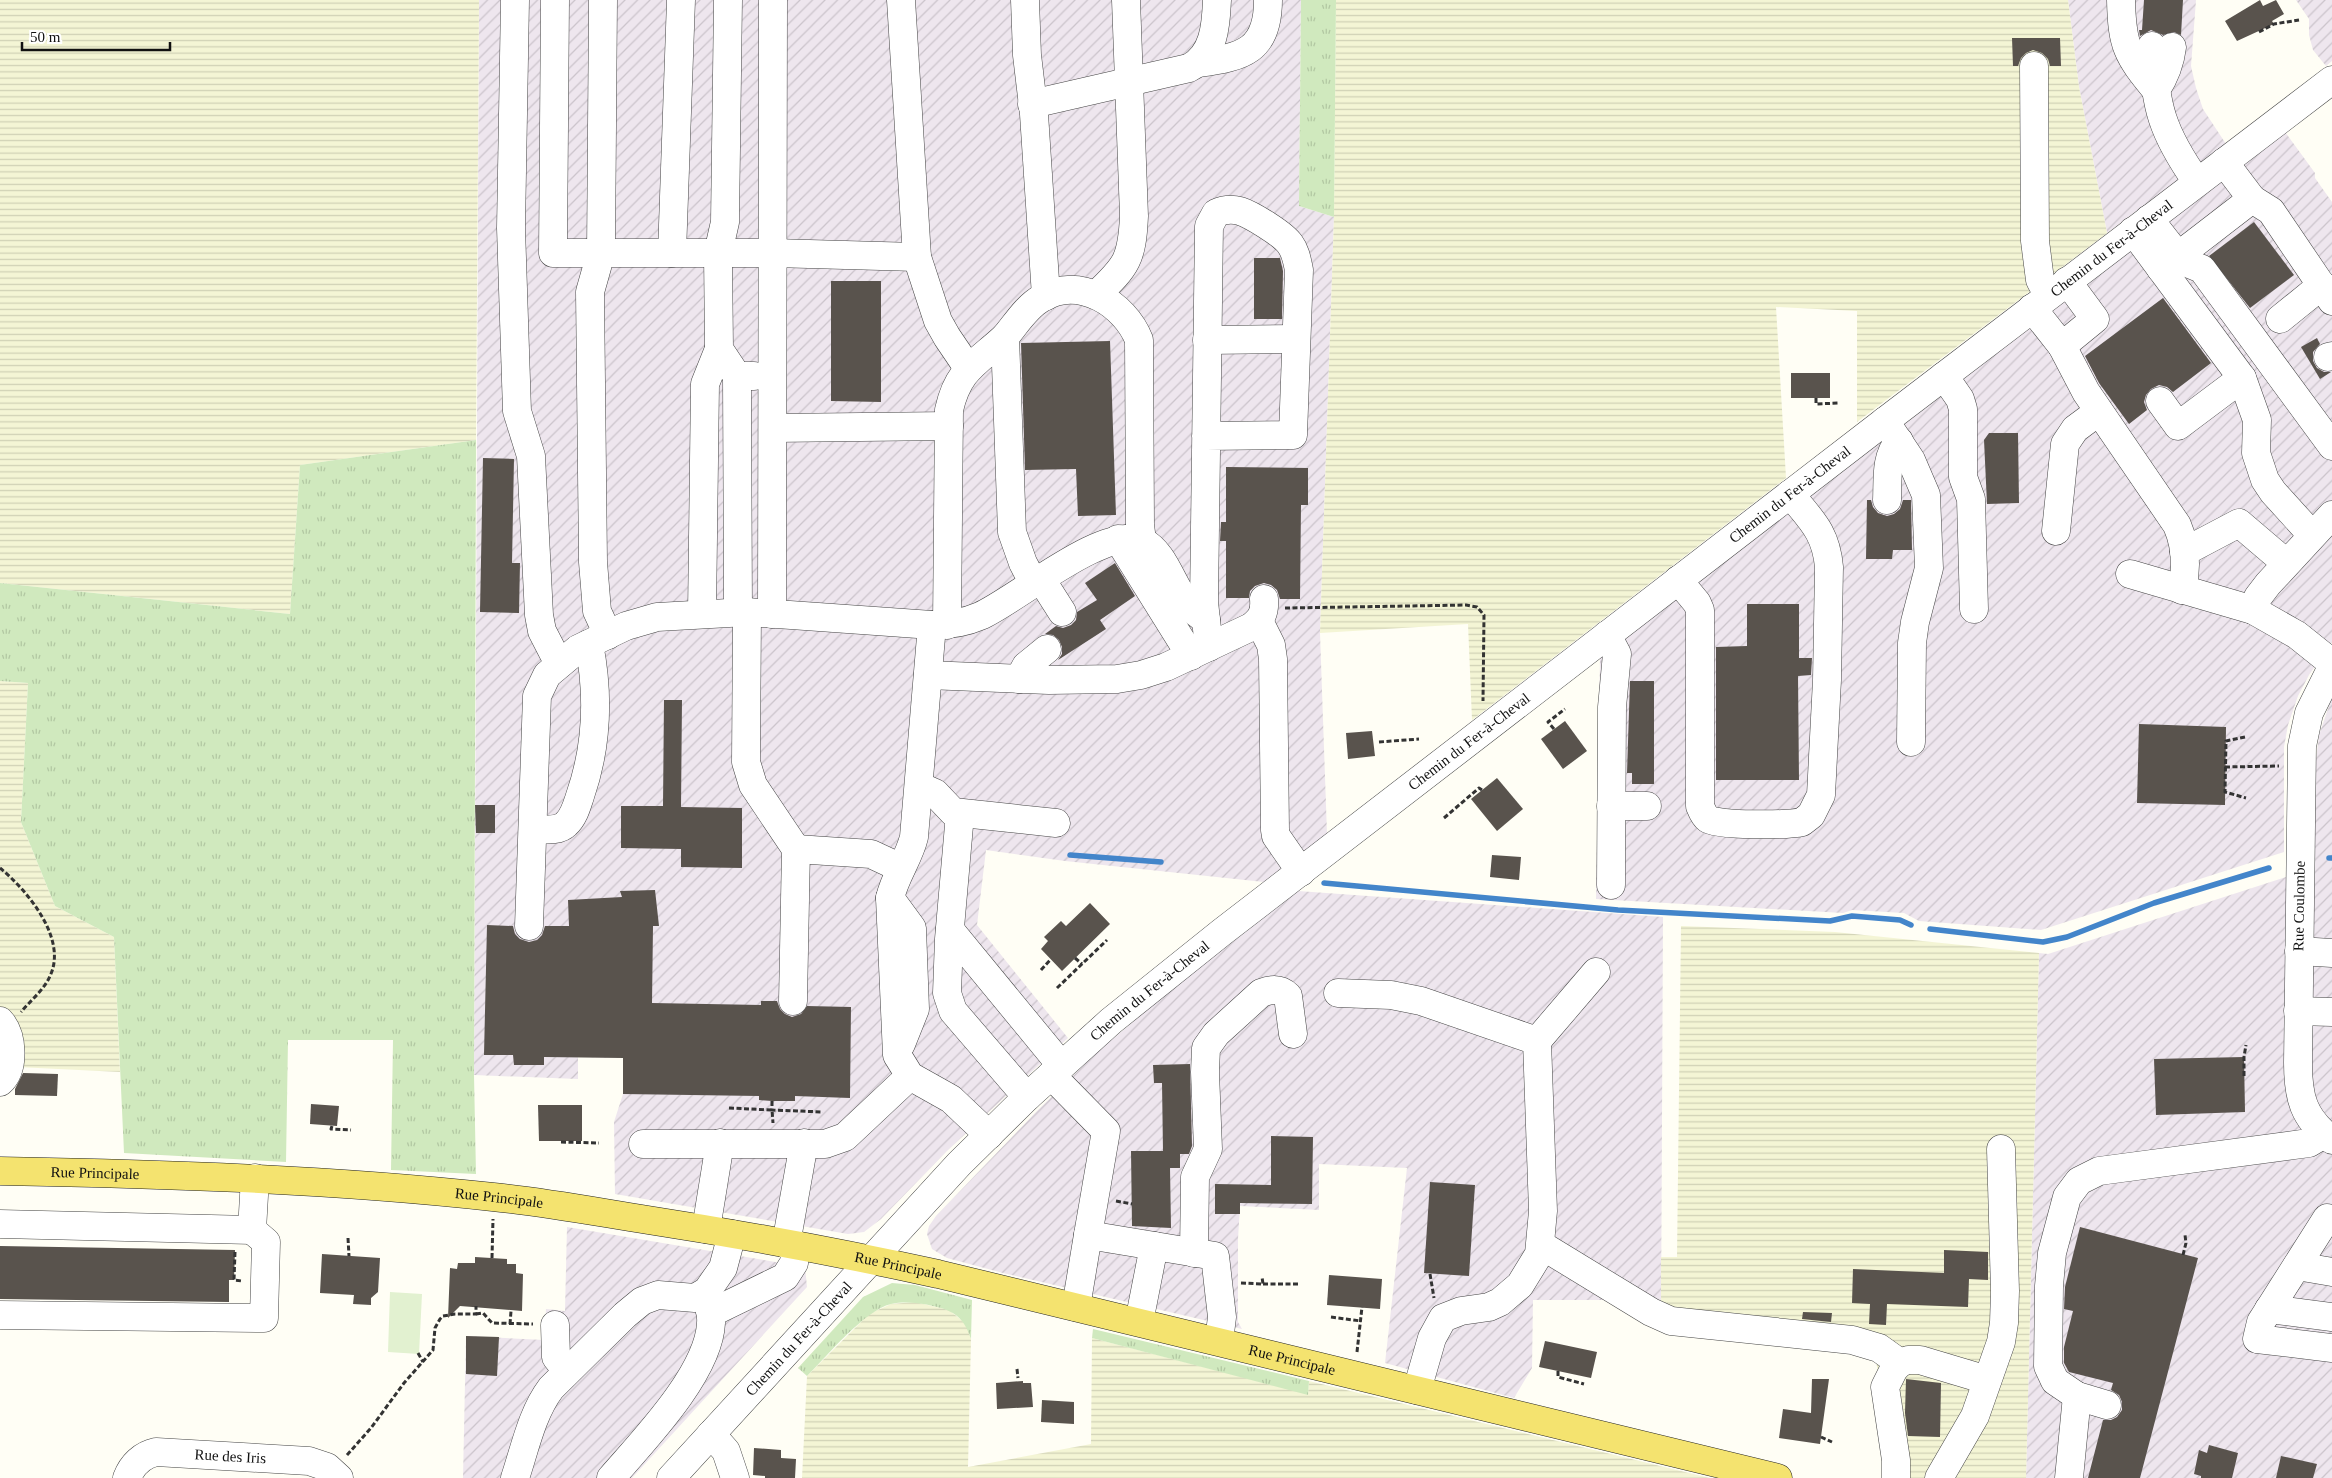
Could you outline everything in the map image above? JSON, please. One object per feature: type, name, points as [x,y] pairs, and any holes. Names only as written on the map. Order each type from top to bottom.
[{"type":"main road","name":"Rue Principale","points":[[0,1171],[255,1178],[493,1197],[791,1244],[871,1259],[1076,1306],[1778,1478]]},
{"type":"street","points":[[515,0],[512,253],[517,411],[531,456],[539,615],[542,631],[559,664]]},
{"type":"street","points":[[553,253],[554,0]]},
{"type":"street","points":[[533,829],[553,829],[566,824],[575,811],[588,773],[594,724],[598,640],[592,562],[590,292],[602,253],[603,0]]},
{"type":"street","points":[[672,253],[680,0]]},
{"type":"street","points":[[702,614],[706,384],[718,348],[718,253],[725,222],[728,0]]},
{"type":"street","points":[[773,0],[774,428],[752,613],[746,762],[753,785],[796,849],[793,1001]]},
{"type":"street","points":[[901,0],[917,257],[938,321],[968,368]]},
{"type":"street","points":[[1025,0],[1027,55],[1046,296]]},
{"type":"street","points":[[1096,295],[1122,268],[1129,257],[1132,244],[1134,216],[1126,0]]},
{"type":"street","points":[[1199,63],[1205,56],[1214,32],[1216,0]]},
{"type":"street","points":[[1032,104],[1189,68],[1199,63],[1232,59],[1249,50],[1263,34],[1268,0]]},
{"type":"street","points":[[2121,0],[2125,42],[2134,63],[2156,90]]},
{"type":"street","points":[[2162,46],[2156,90],[2164,128],[2197,182]]},
{"type":"street","points":[[2034,66],[2035,241],[2040,280],[2049,295],[2062,346],[2098,412],[2177,525],[2184,552],[2186,573],[2182,590]]},
{"type":"street","name":"Chemin du Fer-à-Cheval","points":[[671,1478],[871,1259],[989,1135],[1056,1070],[1150,988],[1790,494],[1892,431],[1944,376],[2197,182],[2330,86]]},
{"type":"street","points":[[2224,162],[2252,199],[2271,211],[2327,293],[2280,319]]},
{"type":"street","points":[[2170,262],[2252,199]]},
{"type":"street","points":[[1200,652],[1206,620],[1204,602],[1207,340],[1209,226],[1216,213],[1230,210],[1240,211],[1282,236],[1290,244],[1296,256],[1299,270],[1280,332],[1293,435],[1206,436]]},
{"type":"street","points":[[2141,225],[2170,262],[2242,378],[2257,420],[2256,453],[2265,480],[2273,492],[2312,535]]},
{"type":"street","points":[[512,253],[773,253],[917,257]]},
{"type":"street","points":[[2170,262],[2185,262],[2202,269],[2332,446]]},
{"type":"street","points":[[529,926],[537,696],[547,674],[559,664],[598,640],[626,626],[657,617],[752,613],[939,625],[981,616],[1075,558],[1130,540],[1140,525],[1139,340],[1129,320],[1121,311],[1110,302],[1096,295],[1073,290],[1051,293],[1032,306],[1005,337],[968,368],[961,376],[952,395],[949,410],[939,625],[928,675],[914,837],[912,847],[893,886],[890,898],[912,928],[916,1009],[903,1066],[845,1137],[825,1144],[643,1144]]},
{"type":"street","points":[[2049,295],[2095,318],[2062,346]]},
{"type":"street","points":[[1207,340],[1280,332]]},
{"type":"street","points":[[1005,337],[1012,532],[1023,563],[1062,612]]},
{"type":"street","points":[[718,348],[737,376],[752,613]]},
{"type":"street","points":[[737,376],[774,376]]},
{"type":"street","points":[[1944,376],[1962,403],[1974,478],[1971,499],[1974,609]]},
{"type":"street","points":[[2160,401],[2178,426],[2242,378]]},
{"type":"street","points":[[2056,531],[2065,444],[2075,429],[2098,412]]},
{"type":"street","points":[[774,428],[949,426]]},
{"type":"street","points":[[1888,500],[1888,463],[1892,449],[1892,431]]},
{"type":"street","points":[[1892,431],[1919,474],[1926,495],[1930,554],[1912,643],[1911,742]]},
{"type":"street","points":[[1678,580],[1697,603],[1700,610],[1708,689],[1708,736],[1700,806],[1707,818],[1722,823],[1796,823],[1807,818],[1816,808],[1821,795],[1827,680],[1829,567],[1828,548],[1823,536],[1790,494]]},
{"type":"street","points":[[2253,610],[2263,591],[2286,563],[2332,515]]},
{"type":"street","points":[[2184,552],[2239,523],[2286,563]]},
{"type":"street","points":[[1130,540],[1158,554],[1185,601],[1193,611],[1206,620]]},
{"type":"street","points":[[1130,540],[1200,652]]},
{"type":"street","points":[[2130,574],[2253,610],[2298,634],[2332,663]]},
{"type":"street","points":[[928,675],[1019,679],[1117,679],[1141,675],[1200,652],[1263,609],[1273,659],[1275,830],[1280,841],[1301,872]]},
{"type":"street","points":[[1607,635],[1617,654],[1611,806],[1611,885]]},
{"type":"street","points":[[1019,679],[1026,666],[1047,648]]},
{"type":"street","name":"Rue Coulombe","points":[[2328,1137],[2308,1116],[2299,1092],[2298,1012],[2302,746],[2309,713],[2332,667]]},
{"type":"street","points":[[1807,818],[1809,675]]},
{"type":"street","points":[[919,786],[935,793],[948,809],[960,814],[1056,823]]},
{"type":"street","points":[[1611,806],[1647,806]]},
{"type":"street","points":[[960,814],[950,930],[947,993],[953,1011],[1027,1097]]},
{"type":"street","points":[[796,849],[871,854],[902,868]]},
{"type":"street","points":[[950,930],[1056,1070],[1106,1131],[1076,1306]]},
{"type":"street","points":[[2299,951],[2332,953]]},
{"type":"street","points":[[1417,1390],[1432,1338],[1443,1318],[1461,1311],[1500,1302],[1520,1285],[1529,1274],[1539,1254],[1543,1211],[1537,1042],[1596,972]]},
{"type":"street","points":[[1194,1253],[1195,1177],[1208,1148],[1199,1072],[1206,1048],[1212,1038],[1261,993],[1268,990],[1280,990],[1288,996],[1293,1034]]},
{"type":"street","points":[[1338,993],[1383,994],[1421,1002],[1537,1042]]},
{"type":"street","points":[[2298,1012],[2332,1012]]},
{"type":"street","points":[[0,1082],[7,1071],[10,1055],[4,1029]]},
{"type":"street","points":[[903,1066],[951,1099],[989,1135]]},
{"type":"street","points":[[2107,1405],[2077,1396],[2056,1381],[2048,1366],[2049,1286],[2052,1253],[2067,1197],[2080,1181],[2099,1171],[2309,1142],[2328,1137]]},
{"type":"street","points":[[611,1478],[651,1432],[698,1369],[709,1336],[707,1304],[713,1284],[723,1268],[719,1232],[720,1143]]},
{"type":"street","points":[[515,1478],[543,1399],[567,1371],[642,1301],[658,1296],[688,1298],[707,1304],[785,1278],[794,1263],[791,1244],[804,1143]]},
{"type":"street","points":[[1939,1478],[1967,1433],[2001,1342],[2004,1323],[2005,1273],[2001,1149]]},
{"type":"street","points":[[252,1230],[255,1178]]},
{"type":"street","points":[[2332,1218],[2327,1218],[2269,1310],[2258,1328],[2257,1339],[2332,1348]]},
{"type":"street","points":[[0,1224],[252,1230],[266,1242],[264,1318],[0,1315]]},
{"type":"street","points":[[1088,1235],[1214,1256],[1222,1317],[1219,1342]]},
{"type":"street","points":[[1541,1245],[1651,1312],[1671,1321],[1852,1340],[1879,1348],[1916,1368],[1987,1380]]},
{"type":"street","points":[[1139,1322],[1154,1246]]},
{"type":"street","points":[[2297,1266],[2332,1272]]},
{"type":"street","points":[[2269,1310],[2332,1317]]},
{"type":"street","points":[[546,1325],[556,1356],[567,1371]]},
{"type":"street","points":[[1896,1478],[1896,1460],[1885,1386],[1889,1376],[1916,1368]]},
{"type":"street","points":[[2069,1478],[2077,1396]]},
{"type":"street","points":[[711,1434],[726,1451],[735,1478]]},
{"type":"street","name":"Rue des Iris","points":[[127,1478],[133,1466],[147,1455],[156,1452],[309,1461],[340,1469]]},
{"type":"path","points":[[2259,32],[2274,24],[2299,20]]},
{"type":"path","points":[[1816,398],[1816,404],[1839,403]]},
{"type":"path","points":[[1263,609],[1466,605],[1477,607],[1484,615],[1483,700],[1486,729]]},
{"type":"path","points":[[1554,729],[1548,722],[1565,709]]},
{"type":"path","points":[[2245,737],[2226,741],[2225,792],[2246,798]]},
{"type":"path","points":[[1379,742],[1419,739]]},
{"type":"path","points":[[2225,767],[2279,766]]},
{"type":"path","points":[[1444,818],[1479,788],[1482,790]]},
{"type":"path","points":[[0,868],[16,881],[43,916],[54,951],[54,963],[50,976],[4,1029]]},
{"type":"path","points":[[1057,988],[1107,940]]},
{"type":"path","points":[[1074,958],[1082,964]]},
{"type":"path","points":[[1041,970],[1051,959]]},
{"type":"path","points":[[2244,1076],[2246,1045]]},
{"type":"path","points":[[772,1101],[772,1110]]},
{"type":"path","points":[[729,1108],[823,1112]]},
{"type":"path","points":[[332,1126],[331,1129],[350,1130]]},
{"type":"path","points":[[561,1142],[598,1143]]},
{"type":"path","points":[[492,1258],[493,1215]]},
{"type":"path","points":[[2183,1255],[2186,1243],[2185,1235]]},
{"type":"path","points":[[348,1238],[349,1256]]},
{"type":"path","points":[[234,1280],[235,1250]]},
{"type":"path","points":[[1430,1274],[1431,1282]]},
{"type":"path","points":[[1262,1277],[1263,1284]]},
{"type":"path","points":[[1238,1282],[1298,1284]]},
{"type":"path","points":[[476,1306],[476,1314]]},
{"type":"path","points":[[483,1307],[483,1314],[492,1323],[546,1325]]},
{"type":"path","points":[[1358,1352],[1362,1307]]},
{"type":"path","points":[[510,1324],[511,1311]]},
{"type":"path","points":[[340,1469],[404,1383],[433,1350],[437,1323],[443,1316],[483,1314]]},
{"type":"path","points":[[1332,1317],[1361,1321]]},
{"type":"path","points":[[418,1354],[423,1362]]},
{"type":"path","points":[[1017,1369],[1018,1378]]},
{"type":"path","points":[[1558,1371],[1558,1377],[1584,1384]]},
{"type":"path","points":[[1821,1437],[1832,1442]]},
{"type":"shaded area","points":[[479,0],[1301,0],[1299,206],[1334,217],[1320,633],[1327,834],[1264,882],[1065,861],[986,850],[977,925],[1068,1038],[947,1151],[881,1219],[864,1232],[848,1234],[615,1194],[614,1122],[623,1094],[623,1058],[578,1057],[578,1079],[474,1075]]},
{"type":"shaded area","points":[[2068,0],[2196,0],[2191,66],[2203,109],[2226,144],[2107,233],[2079,87]]},
{"type":"shaded area","points":[[2296,0],[2332,0],[2332,61],[2326,66],[2313,50],[2309,35],[2309,19]]},
{"type":"shaded area","points":[[2285,132],[2315,173],[2315,178],[2332,202],[2332,642],[2309,675],[2298,696],[2288,725],[2284,747],[2284,852],[2041,930],[1919,921],[1904,913],[1852,910],[1843,913],[1596,899],[1600,658]]},
{"type":"shaded area","points":[[2332,697],[2332,1128],[2313,1102],[2310,1063],[2316,760],[2319,735]]},
{"type":"shaded area","points":[[2286,877],[2286,1087],[2325,1149],[2332,1154],[2332,1478],[2026,1478],[2039,953],[2048,954]]},
{"type":"shaded area","points":[[1298,891],[1663,917],[1661,1323],[1620,1300],[1533,1300],[1532,1368],[1514,1398],[1385,1363],[1407,1168],[1319,1164],[1319,1210],[1240,1206],[1238,1322],[1242,1329],[1003,1273],[947,1258],[932,1249],[927,1234],[929,1226],[936,1216],[1035,1113],[1097,1052],[1177,985]]},
{"type":"shaded area","points":[[567,1227],[805,1267],[807,1287],[632,1478],[463,1478],[466,1336],[544,1340],[546,1309],[565,1311]]},
{"type":"green space","points":[[0,0],[479,0],[476,440],[300,465],[290,614],[0,583]]},
{"type":"green space","points":[[1301,0],[1336,0],[1334,217],[1299,206]]},
{"type":"green space","points":[[1336,0],[2068,0],[2079,87],[2107,233],[1857,422],[1857,311],[1776,307],[1786,478],[1472,720],[1468,624],[1320,633],[1334,217]]},
{"type":"green space","points":[[476,440],[474,1075],[476,1174],[391,1170],[393,1040],[288,1040],[286,1162],[124,1153],[114,937],[55,906],[21,822],[28,683],[0,681],[0,583],[290,614],[300,465]]},
{"type":"green space","points":[[0,681],[28,683],[21,822],[55,906],[114,937],[120,1072],[17,1067],[0,1014]]},
{"type":"green space","points":[[1681,926],[1835,932],[2039,953],[2026,1478],[1885,1478],[1877,1366],[1874,1358],[1867,1352],[1661,1323],[1661,1257],[1677,1257]]},
{"type":"green space","points":[[892,1283],[915,1285],[972,1300],[971,1339],[958,1316],[947,1310],[918,1303],[896,1303],[881,1308],[858,1324],[807,1376],[798,1368],[863,1297]]},
{"type":"green space","points":[[390,1292],[422,1294],[419,1354],[388,1352]]},
{"type":"green space","points":[[915,1302],[949,1310],[966,1324],[971,1339],[968,1467],[1091,1444],[1092,1338],[1308,1394],[1309,1381],[1710,1478],[802,1478],[807,1376],[869,1314],[891,1304]]},
{"type":"green space","points":[[1093,1329],[1309,1381],[1308,1395],[1092,1338]]},
{"type":"building","points":[[2144,0],[2183,0],[2181,35],[2174,32],[2163,35],[2151,30],[2140,36],[2139,30],[2142,30]]},
{"type":"building","points":[[2260,0],[2263,6],[2276,0],[2284,14],[2272,21],[2274,24],[2237,41],[2225,21]]},
{"type":"building","points":[[2012,38],[2060,38],[2061,66],[2050,66],[2048,59],[2042,53],[2033,50],[2021,58],[2018,66],[2013,66]]},
{"type":"building","points":[[2254,222],[2294,275],[2250,308],[2209,256]]},
{"type":"building","points":[[1254,258],[1280,258],[1283,271],[1282,319],[1254,319]]},
{"type":"building","points":[[831,281],[881,281],[881,402],[831,401]]},
{"type":"building","points":[[2163,298],[2211,363],[2173,392],[2167,387],[2159,385],[2151,389],[2146,395],[2144,402],[2147,410],[2129,424],[2099,383],[2085,356]]},
{"type":"building","points":[[2317,338],[2320,344],[2313,352],[2313,361],[2317,368],[2324,372],[2331,372],[2320,379],[2301,347]]},
{"type":"building","points":[[1110,341],[1116,515],[1078,516],[1076,469],[1025,470],[1021,343]]},
{"type":"building","points":[[1791,373],[1830,373],[1830,398],[1791,398]]},
{"type":"building","points":[[1989,433],[2018,433],[2019,503],[1987,504],[1984,440]]},
{"type":"building","points":[[483,458],[514,459],[512,563],[520,563],[519,613],[480,612]]},
{"type":"building","points":[[1226,467],[1308,468],[1308,505],[1301,505],[1300,599],[1280,599],[1277,590],[1271,585],[1264,583],[1255,586],[1250,591],[1249,598],[1226,598],[1226,541],[1220,541],[1221,522],[1226,522]]},
{"type":"building","points":[[1867,500],[1871,500],[1873,507],[1878,513],[1887,516],[1894,514],[1900,509],[1903,500],[1911,500],[1912,550],[1893,550],[1892,559],[1866,559]]},
{"type":"building","points":[[1115,563],[1135,596],[1100,620],[1106,629],[1058,660],[1062,654],[1059,640],[1053,635],[1045,634],[1056,626],[1063,628],[1071,625],[1076,620],[1077,612],[1097,600],[1085,583]]},
{"type":"building","points":[[1747,604],[1799,604],[1799,658],[1812,658],[1811,675],[1798,676],[1799,780],[1716,780],[1716,647],[1747,646]]},
{"type":"building","points":[[1630,681],[1654,681],[1654,784],[1632,784],[1632,773],[1627,773]]},
{"type":"building","points":[[664,700],[682,700],[681,807],[742,808],[742,868],[681,867],[681,849],[621,848],[621,806],[663,806]]},
{"type":"building","points":[[1565,721],[1587,751],[1563,769],[1541,739]]},
{"type":"building","points":[[2139,724],[2226,727],[2225,805],[2137,803]]},
{"type":"building","points":[[1372,731],[1375,756],[1348,759],[1346,733]]},
{"type":"building","points":[[1497,778],[1523,809],[1497,831],[1471,799]]},
{"type":"building","points":[[475,805],[495,805],[495,833],[476,833]]},
{"type":"building","points":[[1492,855],[1521,857],[1519,880],[1490,877]]},
{"type":"building","points":[[655,890],[659,926],[653,926],[652,1003],[761,1005],[761,1001],[777,1001],[780,1009],[792,1017],[801,1014],[807,1006],[851,1007],[850,1098],[795,1096],[795,1101],[772,1101],[759,1100],[759,1096],[623,1094],[623,1058],[544,1057],[544,1065],[514,1065],[513,1055],[484,1055],[487,925],[513,926],[515,934],[520,939],[529,942],[537,940],[542,935],[545,926],[569,926],[568,900],[622,897],[620,891]]},
{"type":"building","points":[[1090,903],[1110,924],[1062,971],[1041,949],[1048,941],[1044,937],[1061,921],[1066,926]]},
{"type":"building","points":[[2244,1057],[2245,1112],[2156,1115],[2154,1059]]},
{"type":"building","points":[[1190,1064],[1192,1146],[1189,1154],[1180,1154],[1180,1168],[1170,1168],[1171,1228],[1132,1226],[1131,1151],[1163,1151],[1162,1083],[1154,1083],[1153,1065]]},
{"type":"building","points":[[23,1073],[58,1074],[57,1096],[15,1095],[15,1089]]},
{"type":"building","points":[[311,1104],[339,1106],[337,1126],[310,1124]]},
{"type":"building","points":[[538,1105],[582,1105],[582,1141],[539,1141]]},
{"type":"building","points":[[1271,1136],[1313,1137],[1312,1204],[1240,1203],[1240,1214],[1215,1214],[1215,1184],[1271,1185]]},
{"type":"building","points":[[1430,1182],[1475,1185],[1469,1276],[1424,1273]]},
{"type":"building","points":[[2080,1227],[2198,1258],[2140,1478],[2088,1478],[2103,1420],[2111,1420],[2117,1417],[2122,1410],[2122,1402],[2119,1395],[2111,1390],[2113,1383],[2069,1372],[2064,1363],[2064,1347],[2073,1311],[2064,1309],[2065,1287]]},
{"type":"building","points":[[0,1246],[235,1250],[234,1280],[229,1280],[229,1302],[0,1299]]},
{"type":"building","points":[[1944,1250],[1988,1252],[1988,1280],[1969,1279],[1968,1307],[1887,1304],[1886,1325],[1869,1324],[1870,1304],[1852,1303],[1853,1269],[1944,1273]]},
{"type":"building","points":[[322,1254],[380,1258],[378,1292],[371,1298],[371,1305],[353,1304],[354,1295],[320,1293]]},
{"type":"building","points":[[475,1257],[507,1259],[507,1264],[516,1264],[516,1273],[523,1274],[522,1311],[460,1306],[448,1318],[450,1268],[457,1269],[458,1263],[475,1263]]},
{"type":"building","points":[[1329,1275],[1382,1279],[1380,1309],[1327,1305]]},
{"type":"building","points":[[1803,1312],[1832,1313],[1831,1322],[1802,1319]]},
{"type":"building","points":[[466,1336],[499,1337],[497,1376],[466,1374]]},
{"type":"building","points":[[1545,1341],[1597,1352],[1591,1378],[1539,1367]]},
{"type":"building","points":[[1812,1379],[1829,1379],[1820,1444],[1779,1438],[1783,1409],[1811,1413]]},
{"type":"building","points":[[1906,1379],[1941,1383],[1940,1437],[1908,1436],[1905,1413]]},
{"type":"building","points":[[1023,1381],[1023,1383],[1031,1383],[1033,1407],[997,1409],[996,1383]]},
{"type":"building","points":[[1042,1400],[1074,1402],[1074,1424],[1041,1422]]},
{"type":"building","points":[[2209,1445],[2238,1453],[2232,1478],[2201,1478],[2201,1476],[2194,1474],[2199,1450],[2207,1453]]},
{"type":"building","points":[[754,1448],[781,1450],[781,1458],[796,1459],[795,1478],[765,1478],[765,1476],[753,1475]]},
{"type":"building","points":[[2281,1456],[2317,1464],[2313,1478],[2276,1478]]},
{"type":"waterway","points":[[1070,855],[1161,862]]},
{"type":"waterway","points":[[1930,929],[2043,942],[2067,937],[2154,903],[2269,868]]},
{"type":"waterway","points":[[1324,883],[1618,910],[1830,921],[1852,916],[1900,920],[1911,925]]}]
